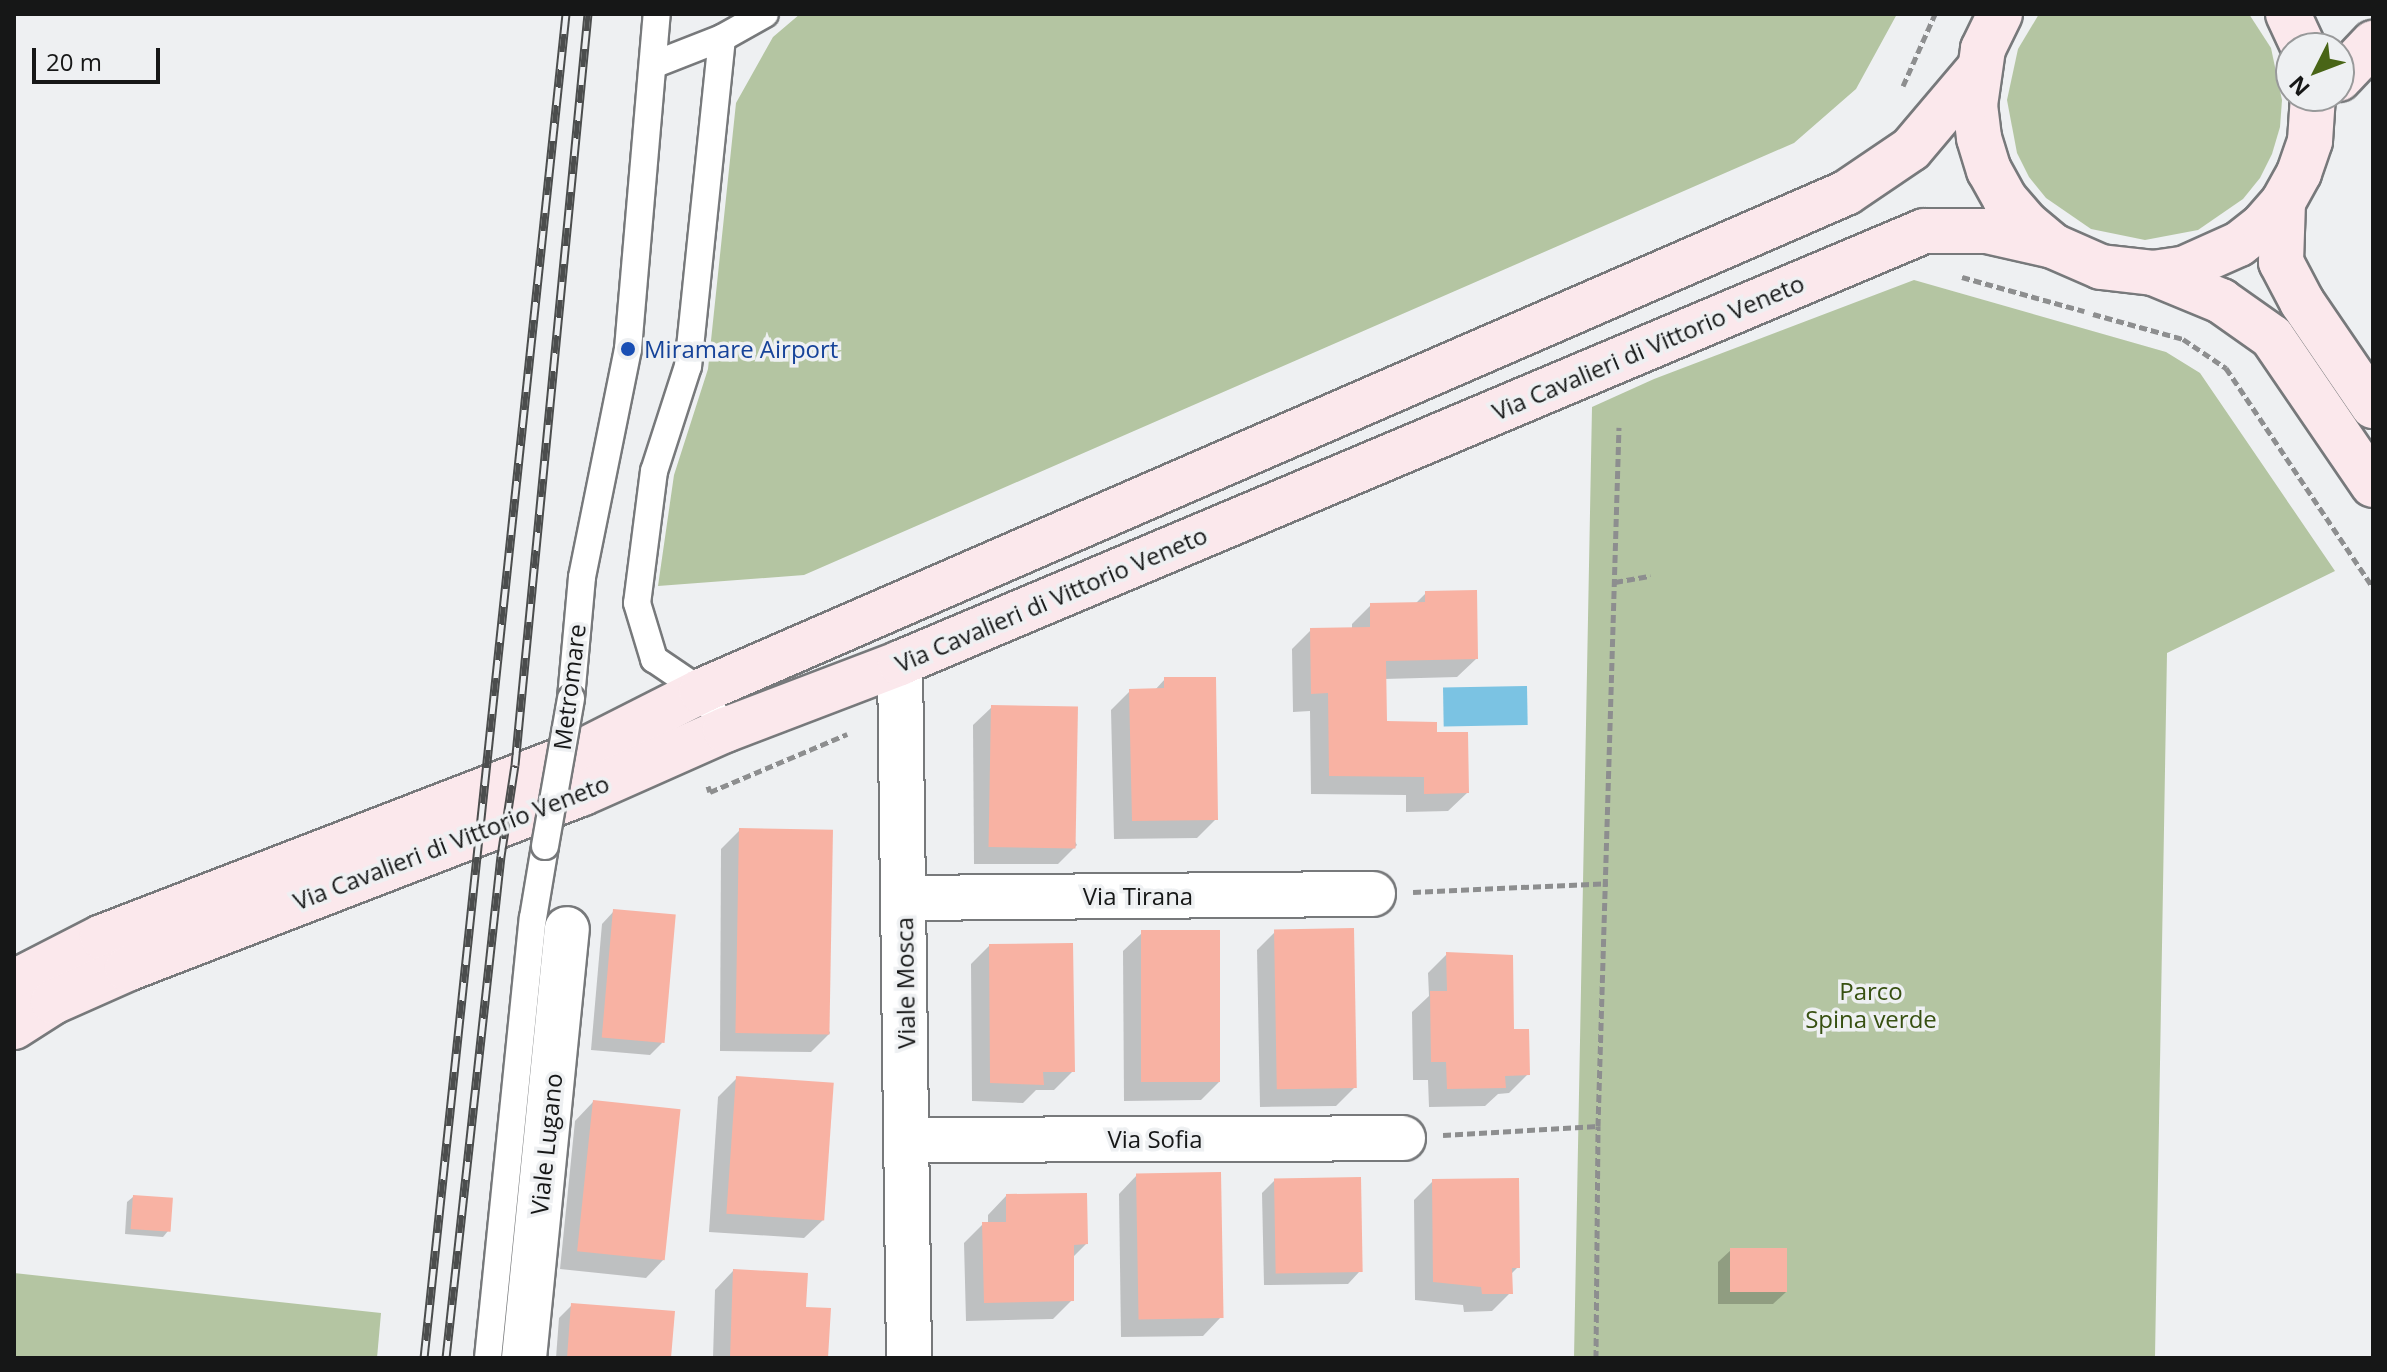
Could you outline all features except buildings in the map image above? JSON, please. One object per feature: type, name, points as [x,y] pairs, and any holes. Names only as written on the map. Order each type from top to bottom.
[{"type":"street","name":"Via Cavalieri di Vittorio Veneto","points":[[2000,14],[1983,49],[1977,71],[1976,116],[1989,170],[2012,208],[2053,246]]},
{"type":"street","points":[[2355,62],[2373,43]]},
{"type":"street","name":"Via Cavalieri di Vittorio Veneto","points":[[14,1027],[34,985],[102,937],[579,753],[701,691],[1846,193],[1911,149],[1977,71]]},
{"type":"street","name":"Via Cavalieri di Vittorio Veneto","points":[[34,985],[244,922],[581,794],[725,730],[900,663],[1924,231],[1987,231],[2053,246],[2101,267],[2153,273],[2183,269],[2239,244],[2263,225],[2283,202],[2306,152],[2318,112]]},
{"type":"street","points":[[2283,202],[2281,262],[2302,302],[2373,406]]},
{"type":"street","points":[[2153,273],[2221,301],[2272,337],[2373,485]]},
{"type":"street","name":"Viale Mosca","points":[[885,611],[900,663],[902,709],[909,1358]]},
{"type":"street","name":"Via Tirana","points":[[904,898],[1373,894]]},
{"type":"street","name":"Viale Lugano","points":[[524,1358],[567,929]]},
{"type":"street","name":"Via Sofia","points":[[906,1140],[1403,1138]]},
{"type":"lane","name":"Metromare","points":[[488,1358],[533,918],[571,698],[582,577],[628,349],[657,14]]},
{"type":"lane","points":[[653,65],[722,38],[765,14]]},
{"type":"lane","points":[[722,38],[688,366],[654,471],[637,603],[654,659],[701,691],[725,730]]},
{"type":"path","points":[[1900,93],[1935,14]]},
{"type":"path","points":[[1959,276],[2183,339],[2226,368],[2373,588]]},
{"type":"path","points":[[1596,1358],[1598,1126],[1608,883],[1619,427]]},
{"type":"path","points":[[1615,582],[1650,576]]},
{"type":"path","points":[[705,779],[710,792],[902,709]]},
{"type":"path","points":[[1373,894],[1608,883]]},
{"type":"path","points":[[1403,1138],[1598,1126]]},
{"type":"green space","points":[[800,14],[1897,14],[1856,89],[1794,143],[804,575],[658,586],[674,475],[708,369],[736,103],[773,37]]},
{"type":"green space","points":[[2039,14],[2249,14],[2271,48],[2275,67],[2275,112],[2281,112],[2272,154],[2260,178],[2243,199],[2198,230],[2145,240],[2091,229],[2046,198],[2029,177],[2017,153],[2007,100],[2018,49]]},
{"type":"green space","name":"Parco Spina verde","points":[[1914,280],[2166,352],[2200,373],[2335,571],[2167,653],[2155,1357],[1574,1358],[1592,407],[1654,379]]},
{"type":"green space","points":[[14,1273],[381,1313],[377,1358],[14,1358]]},
{"type":"water","points":[[1527,686],[1528,725],[1444,726],[1443,687]]},
{"type":"railway","points":[[424,1358],[566,14]]},
{"type":"railway","points":[[446,1358],[501,856],[515,765],[588,14]]},
{"type":"place","name":"Miramare Airport","points":[[628,349]]}]
